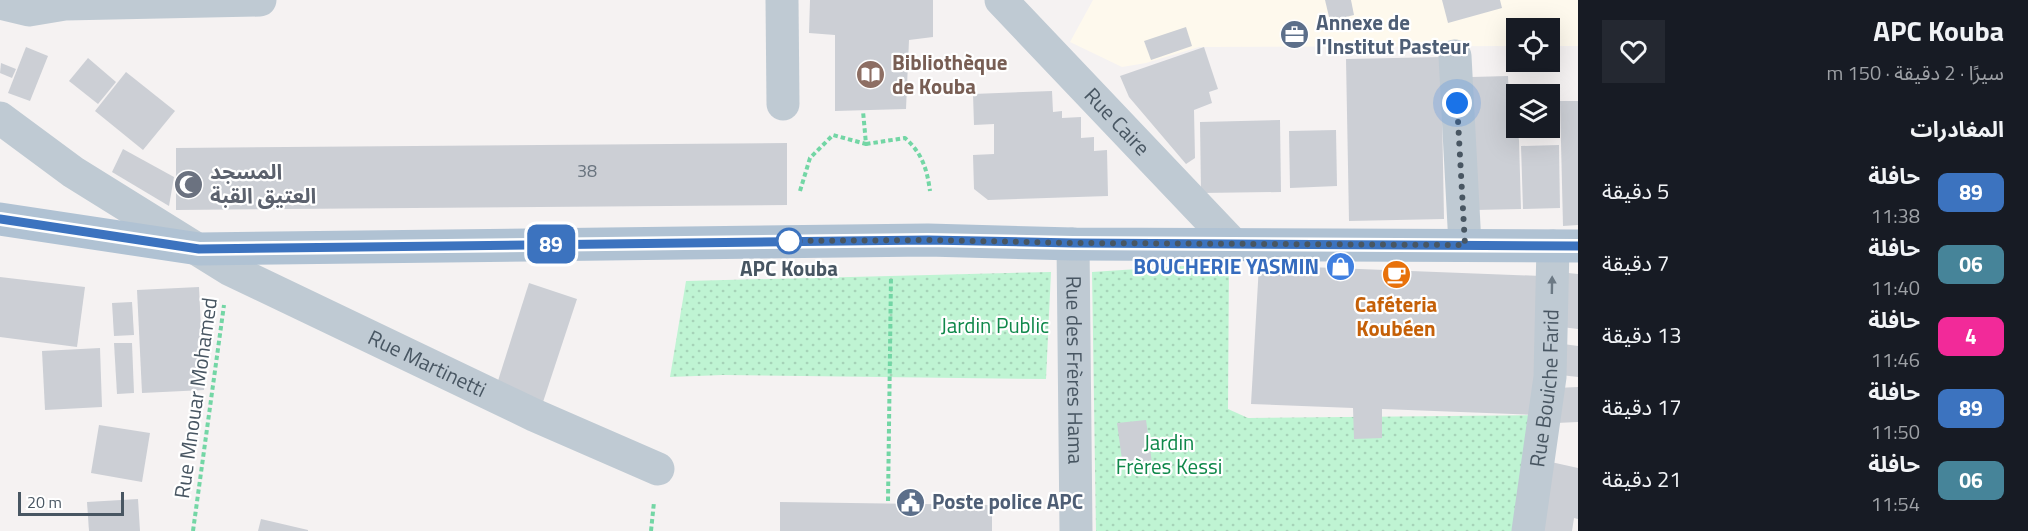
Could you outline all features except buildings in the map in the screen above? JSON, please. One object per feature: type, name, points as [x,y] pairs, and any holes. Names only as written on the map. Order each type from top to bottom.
[{"type":"main road","points":[[0,219],[199,249],[928,240],[1565,246]]},
{"type":"street","points":[[0,3],[28,10],[64,2],[260,0]]},
{"type":"street","points":[[782,0],[783,104]]},
{"type":"street","name":"Rue Caire","points":[[1001,0],[1233,244]]},
{"type":"street","points":[[1455,56],[1465,245]]},
{"type":"street","name":"Rue Martinetti","points":[[0,118],[73,172],[229,269],[534,415],[658,469]]},
{"type":"street","name":"Rue des Frères Hama","points":[[1073,243],[1076,531]]},
{"type":"street","name":"Rue Bouiche Farid","points":[[1528,531],[1550,377],[1565,246]]},
{"type":"path","points":[[862,111],[866,144]]},
{"type":"path","points":[[800,191],[810,158],[833,135],[866,144],[905,138],[917,148],[927,169],[930,191]]},
{"type":"path","name":"Rue Mnouar Mohamed","points":[[193,531],[229,269]]},
{"type":"path","points":[[888,501],[891,276]]},
{"type":"shaded area","name":"Annexe de l'Institut Pasteur","points":[[1093,0],[1578,0],[1578,46],[1560,46],[1560,18],[1506,18],[1506,46],[1199,47],[1146,63],[1122,67],[1070,42]]},
{"type":"green space","name":"Jardin Frères Kessi","points":[[1229,263],[1228,409],[1248,418],[1539,415],[1513,531],[1096,531],[1092,272]]},
{"type":"green space","name":"Jardin Public","points":[[1051,272],[1046,379],[723,375],[670,377],[686,281]]},
{"type":"bus line","name":"89","points":[[0,219],[199,249],[928,240],[1578,246]]},
{"type":"place","name":"Annexe de l'Institut Pasteur","points":[[1295,35]]},
{"type":"place","name":"Bibliothèque de Kouba","points":[[871,75]]},
{"type":"place","name":"المسجد العتيق القبة","points":[[189,184]]},
{"type":"place","name":"APC Kouba","points":[[789,241]]},
{"type":"place","name":"BOUCHERIE YASMIN","points":[[1340,267]]},
{"type":"place","name":"Caféteria Koubéen","points":[[1396,274]]},
{"type":"place","name":"Poste police APC","points":[[911,502]]},
{"type":"route","points":[[789,241],[928,240],[1465,245],[1457,103]]}]
